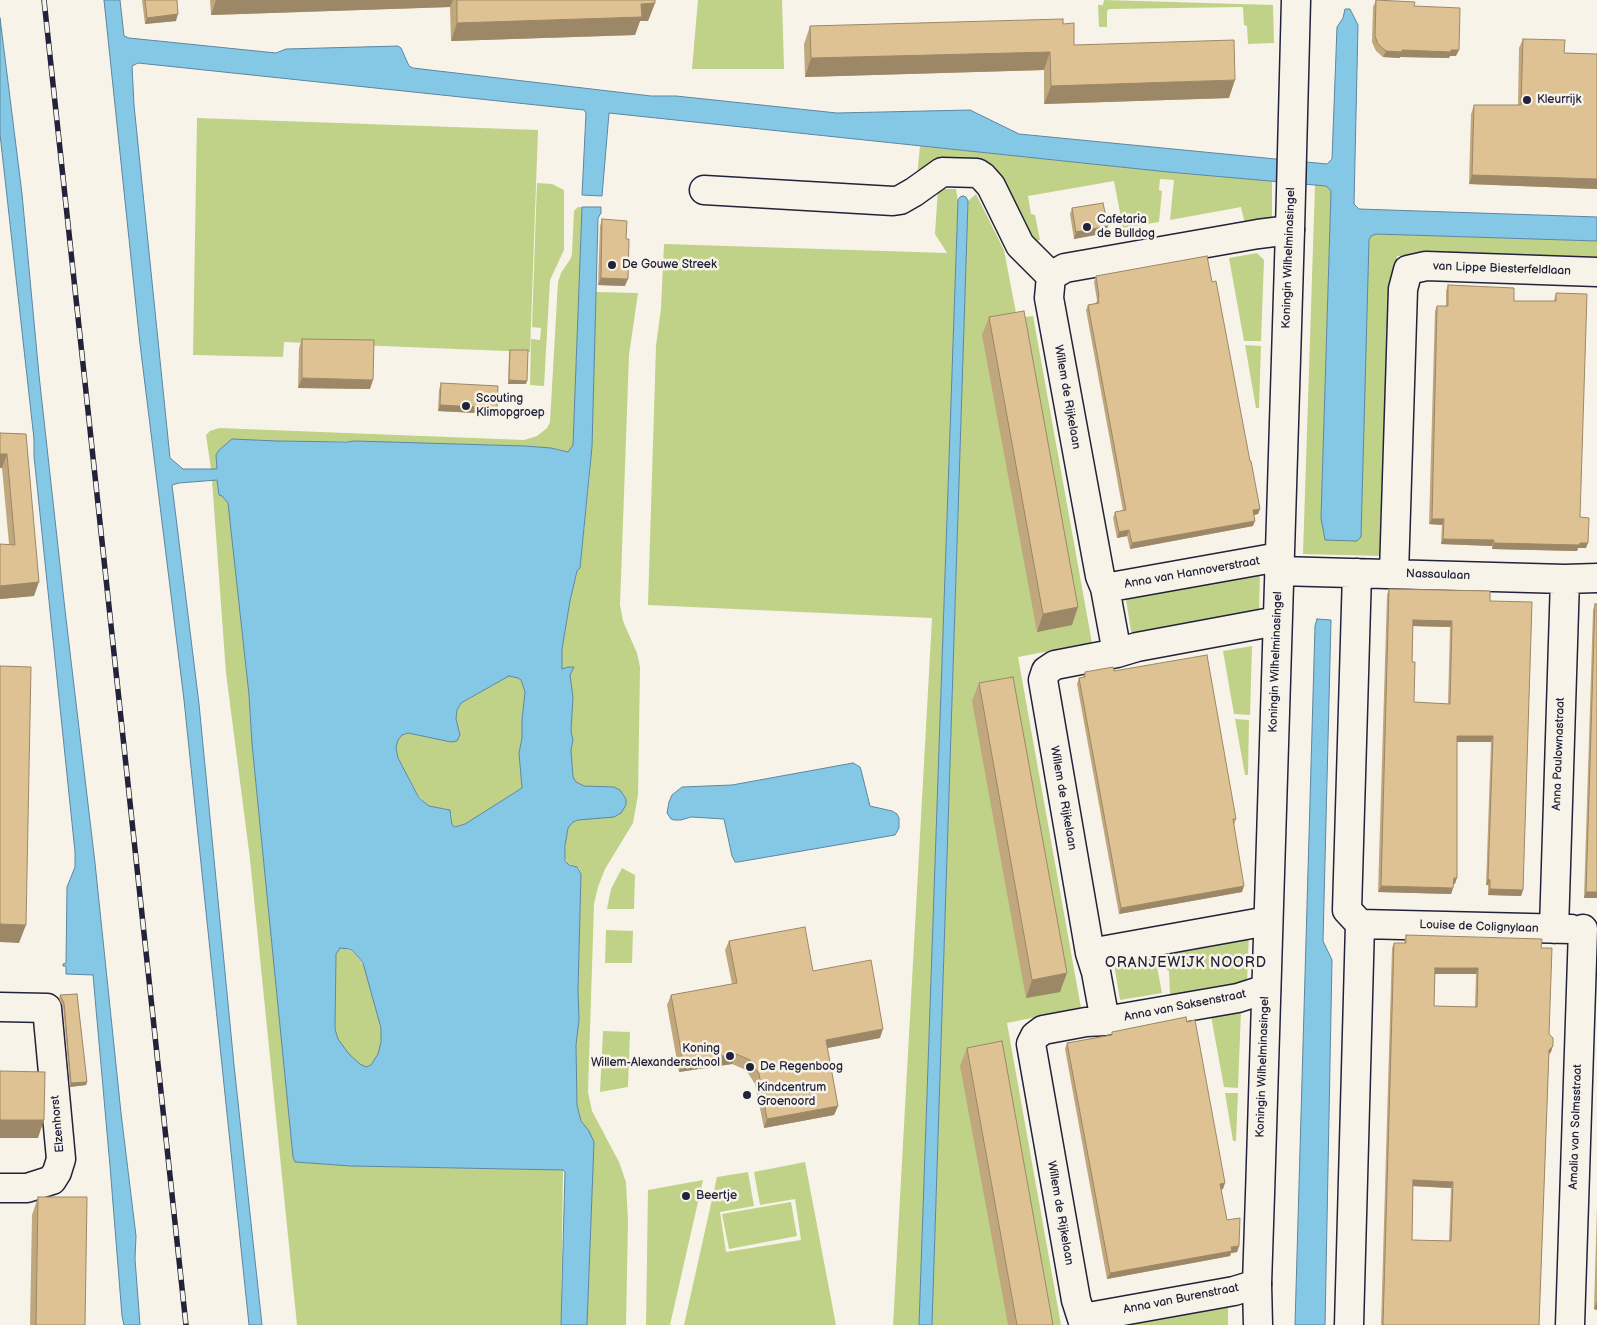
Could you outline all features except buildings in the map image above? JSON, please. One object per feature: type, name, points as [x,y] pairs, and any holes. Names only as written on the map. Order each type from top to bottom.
[{"type":"street","name":"Koningin Wilhelminasingel","points":[[1258,1325],[1257,1284],[1296,0]]},
{"type":"street","points":[[704,190],[893,202],[914,192],[942,172],[977,173],[991,186],[1020,245],[1051,276],[1065,268],[1249,235],[1290,230]]},
{"type":"street","name":"van Lippe Biesterfeldlaan","points":[[1394,573],[1403,290],[1408,270],[1426,266],[1597,272]]},
{"type":"street","name":"Willem de Rijkelaan","points":[[1051,276],[1049,298],[1100,576],[1105,588],[1117,653],[1055,665],[1046,671],[1042,680],[1090,954],[1096,972],[1104,1021],[1086,1022],[1042,1030],[1035,1036],[1031,1044],[1076,1300],[1084,1322]]},
{"type":"street","name":"Nassaulaan","points":[[1279,564],[1357,573],[1565,579],[1597,578]]},
{"type":"street","name":"Anna van Hannoverstraat","points":[[1105,588],[1279,564]]},
{"type":"street","points":[[1348,1325],[1360,924],[1347,910],[1357,573]]},
{"type":"street","name":"Anna Paulownastraat","points":[[1554,929],[1565,579]]},
{"type":"street","points":[[1117,653],[1137,647],[1277,621]]},
{"type":"street","points":[[1090,954],[1268,921]]},
{"type":"street","name":"Louise de Colignylaan","points":[[1360,924],[1590,930]]},
{"type":"street","name":"Amalia van Solmsstraat","points":[[1570,1325],[1590,930]]},
{"type":"street","name":"Anna van Saksenstraat","points":[[1104,1021],[1238,998],[1266,989]]},
{"type":"street","name":"Elzenhorst","points":[[0,1007],[47,1008],[40,1073],[61,1158],[57,1172],[52,1180],[27,1188],[0,1188]]},
{"type":"street","name":"Anna van Burenstraat","points":[[1084,1322],[1234,1291],[1257,1284]]},
{"type":"green space","points":[[698,0],[782,0],[784,69],[692,69]]},
{"type":"green space","points":[[1104,0],[1273,5],[1274,43],[1248,44],[1247,26],[1244,25],[1242,7],[1109,9],[1107,11],[1107,27],[1099,27],[1098,5],[1103,5]]},
{"type":"green space","points":[[197,118],[538,130],[530,352],[284,342],[283,357],[193,355]]},
{"type":"green space","points":[[920,146],[1272,181],[1272,217],[1245,224],[1241,207],[1170,220],[1174,180],[1160,179],[1159,190],[1162,191],[1159,222],[1123,228],[1114,181],[1028,196],[1031,214],[1035,215],[1040,240],[1030,242],[996,174],[917,176]]},
{"type":"green space","points":[[537,183],[552,184],[564,190],[564,250],[550,280],[544,386],[530,385],[531,339],[540,340],[541,328],[532,327]]},
{"type":"green space","points":[[1315,185],[1326,186],[1331,191],[1321,518],[1371,236],[1376,234],[1597,241],[1597,262],[1397,256],[1389,545],[1384,556],[1303,554]]},
{"type":"green space","points":[[938,189],[956,189],[958,200],[919,1325],[893,1325],[932,618],[648,605],[656,346],[661,308],[664,244],[947,253],[935,234]]},
{"type":"green space","points":[[976,194],[1004,250],[1017,318],[1033,316],[1092,643],[1018,657],[1081,1008],[1007,1023],[1061,1325],[932,1325],[968,201]]},
{"type":"green space","points":[[578,207],[582,207],[573,445],[568,452],[551,448],[525,446],[232,439],[216,455],[217,469],[211,469],[206,435],[210,431],[219,428],[524,440],[537,436],[547,428],[550,422],[558,282],[561,273],[571,258],[574,211]]},
{"type":"green space","points":[[1257,253],[1264,260],[1261,341],[1244,341],[1229,258]]},
{"type":"green space","points":[[596,292],[638,293],[629,355],[620,605],[623,621],[637,653],[640,667],[638,795],[633,823],[605,869],[594,904],[588,1092],[592,1111],[619,1162],[626,1182],[628,1221],[626,1325],[587,1325],[592,1191],[584,1125],[581,1121],[577,1105],[576,1045],[579,1020],[581,874],[579,868],[567,863],[565,857],[566,836],[568,828],[573,822],[618,815],[614,787],[584,786],[576,782],[573,777],[571,750],[573,740],[571,731],[573,697],[570,675],[573,667],[562,670],[562,649],[570,601],[577,571],[580,568],[590,473]]},
{"type":"green space","points":[[1245,345],[1261,346],[1259,408],[1256,408]]},
{"type":"green space","points":[[212,480],[217,480],[219,495],[228,503],[295,1162],[351,1166],[563,1170],[561,1325],[297,1325],[250,859],[226,673]]},
{"type":"green space","points":[[1260,571],[1259,616],[1240,621],[1231,615],[1154,629],[1148,638],[1132,637],[1125,594],[1140,588],[1148,594],[1246,577]]},
{"type":"green space","points":[[1252,646],[1250,715],[1234,714],[1223,651]]},
{"type":"green space","points":[[509,676],[521,680],[525,692],[522,738],[519,753],[522,788],[465,824],[455,827],[452,825],[451,812],[447,809],[429,806],[419,797],[398,758],[396,748],[398,740],[402,735],[408,733],[419,735],[460,735],[456,719],[457,710],[461,703]]},
{"type":"green space","points":[[1235,719],[1249,720],[1248,775],[1245,775]]},
{"type":"green space","points":[[622,868],[635,875],[634,909],[607,909],[611,889]]},
{"type":"green space","points":[[606,930],[633,931],[632,963],[605,963]]},
{"type":"green space","points":[[1249,933],[1247,983],[1221,994],[1212,987],[1170,995],[1169,971],[1166,969],[1163,955],[1239,941],[1243,935]]},
{"type":"green space","points":[[344,948],[353,952],[365,967],[381,1029],[381,1042],[378,1054],[371,1065],[366,1067],[349,1054],[338,1039],[335,1029],[336,953],[338,949]]},
{"type":"green space","points":[[1155,956],[1162,993],[1120,1000],[1114,964]]},
{"type":"green space","points":[[1241,1010],[1238,1088],[1224,1087],[1211,1016]]},
{"type":"green space","points":[[603,1031],[630,1032],[628,1087],[600,1092]]},
{"type":"green space","points":[[1225,1093],[1238,1093],[1236,1141],[1233,1141]]},
{"type":"green space","points":[[805,1162],[836,1325],[684,1325],[717,1177],[748,1172],[754,1206],[720,1212],[726,1252],[801,1240],[795,1199],[760,1205],[754,1172]]},
{"type":"green space","points":[[703,1180],[670,1325],[646,1325],[648,1190]]},
{"type":"green space","points":[[791,1202],[797,1236],[729,1249],[722,1214]]},
{"type":"green space","points":[[1228,1305],[1228,1325],[1102,1325]]},
{"type":"water","points":[[104,0],[120,0],[124,36],[129,38],[276,53],[286,49],[398,46],[401,48],[409,66],[413,68],[651,96],[676,96],[837,113],[970,110],[1019,134],[1327,164],[1332,159],[1337,27],[1343,18],[1345,9],[1350,9],[1358,25],[1354,204],[1359,209],[1597,217],[1597,241],[1376,234],[1371,236],[1369,240],[1361,537],[1357,541],[1325,540],[1321,518],[1331,191],[1326,186],[1168,172],[609,113],[602,196],[582,195],[586,113],[584,110],[138,63],[132,66],[134,105],[170,458],[183,469],[217,469],[216,455],[232,439],[525,446],[551,448],[568,452],[573,445],[582,207],[601,207],[601,213],[598,218],[592,447],[580,568],[577,571],[570,601],[562,649],[562,669],[574,667],[570,675],[573,697],[571,731],[573,740],[571,750],[573,777],[576,782],[584,786],[614,787],[620,790],[626,799],[626,805],[621,813],[614,817],[573,822],[568,828],[565,846],[565,861],[569,865],[577,867],[581,874],[579,1020],[576,1045],[577,1105],[581,1121],[589,1131],[594,1142],[587,1325],[561,1325],[565,1172],[563,1170],[351,1166],[295,1162],[228,503],[219,495],[217,480],[172,485],[199,704],[234,1065],[262,1325],[249,1325],[184,700],[140,344]],"holes":[[[509,676],[521,680],[525,692],[522,738],[519,753],[522,788],[465,824],[455,827],[452,825],[450,810],[429,806],[419,798],[398,758],[396,748],[398,740],[402,735],[408,733],[451,742],[457,741],[460,735],[456,719],[457,710],[461,703]],[[340,948],[353,951],[363,963],[381,1028],[381,1042],[378,1054],[371,1065],[366,1067],[349,1054],[338,1039],[335,1029],[336,954]]]},
{"type":"water","points":[[0,18],[22,194],[39,375],[136,1236],[135,1259],[140,1325],[124,1325],[122,1316],[93,975],[66,974],[66,966],[63,966],[66,963],[67,887],[75,867],[75,852],[34,456],[34,439],[0,134]]},
{"type":"water","points":[[963,196],[968,201],[932,1325],[919,1325],[958,200]]},
{"type":"water","points":[[1317,619],[1331,620],[1323,941],[1332,960],[1325,1325],[1295,1325],[1315,626]]},
{"type":"water","points":[[853,763],[860,767],[870,806],[897,814],[899,828],[895,835],[735,862],[724,819],[691,817],[674,820],[667,813],[672,795],[682,787],[732,785]]},
{"type":"railway","points":[[44,0],[186,1325]]},
{"type":"place","name":"Kleurrijk","points":[[1527,100]]},
{"type":"place","name":"Cafetaria de Bulldog","points":[[1087,227]]},
{"type":"place","name":"De Gouwe Streek","points":[[612,265]]},
{"type":"place","name":"Scouting Klimopgroep","points":[[466,406]]},
{"type":"place","name":"Koning Willem-Alexanderschool","points":[[730,1056]]},
{"type":"place","name":"De Regenboog","points":[[750,1067]]},
{"type":"place","name":"Kindcentrum Groenoord","points":[[747,1095]]},
{"type":"place","name":"Beertje","points":[[686,1196]]},
{"type":"district","name":"ORANJEWIJK NOORD","points":[[1186,963]]}]
